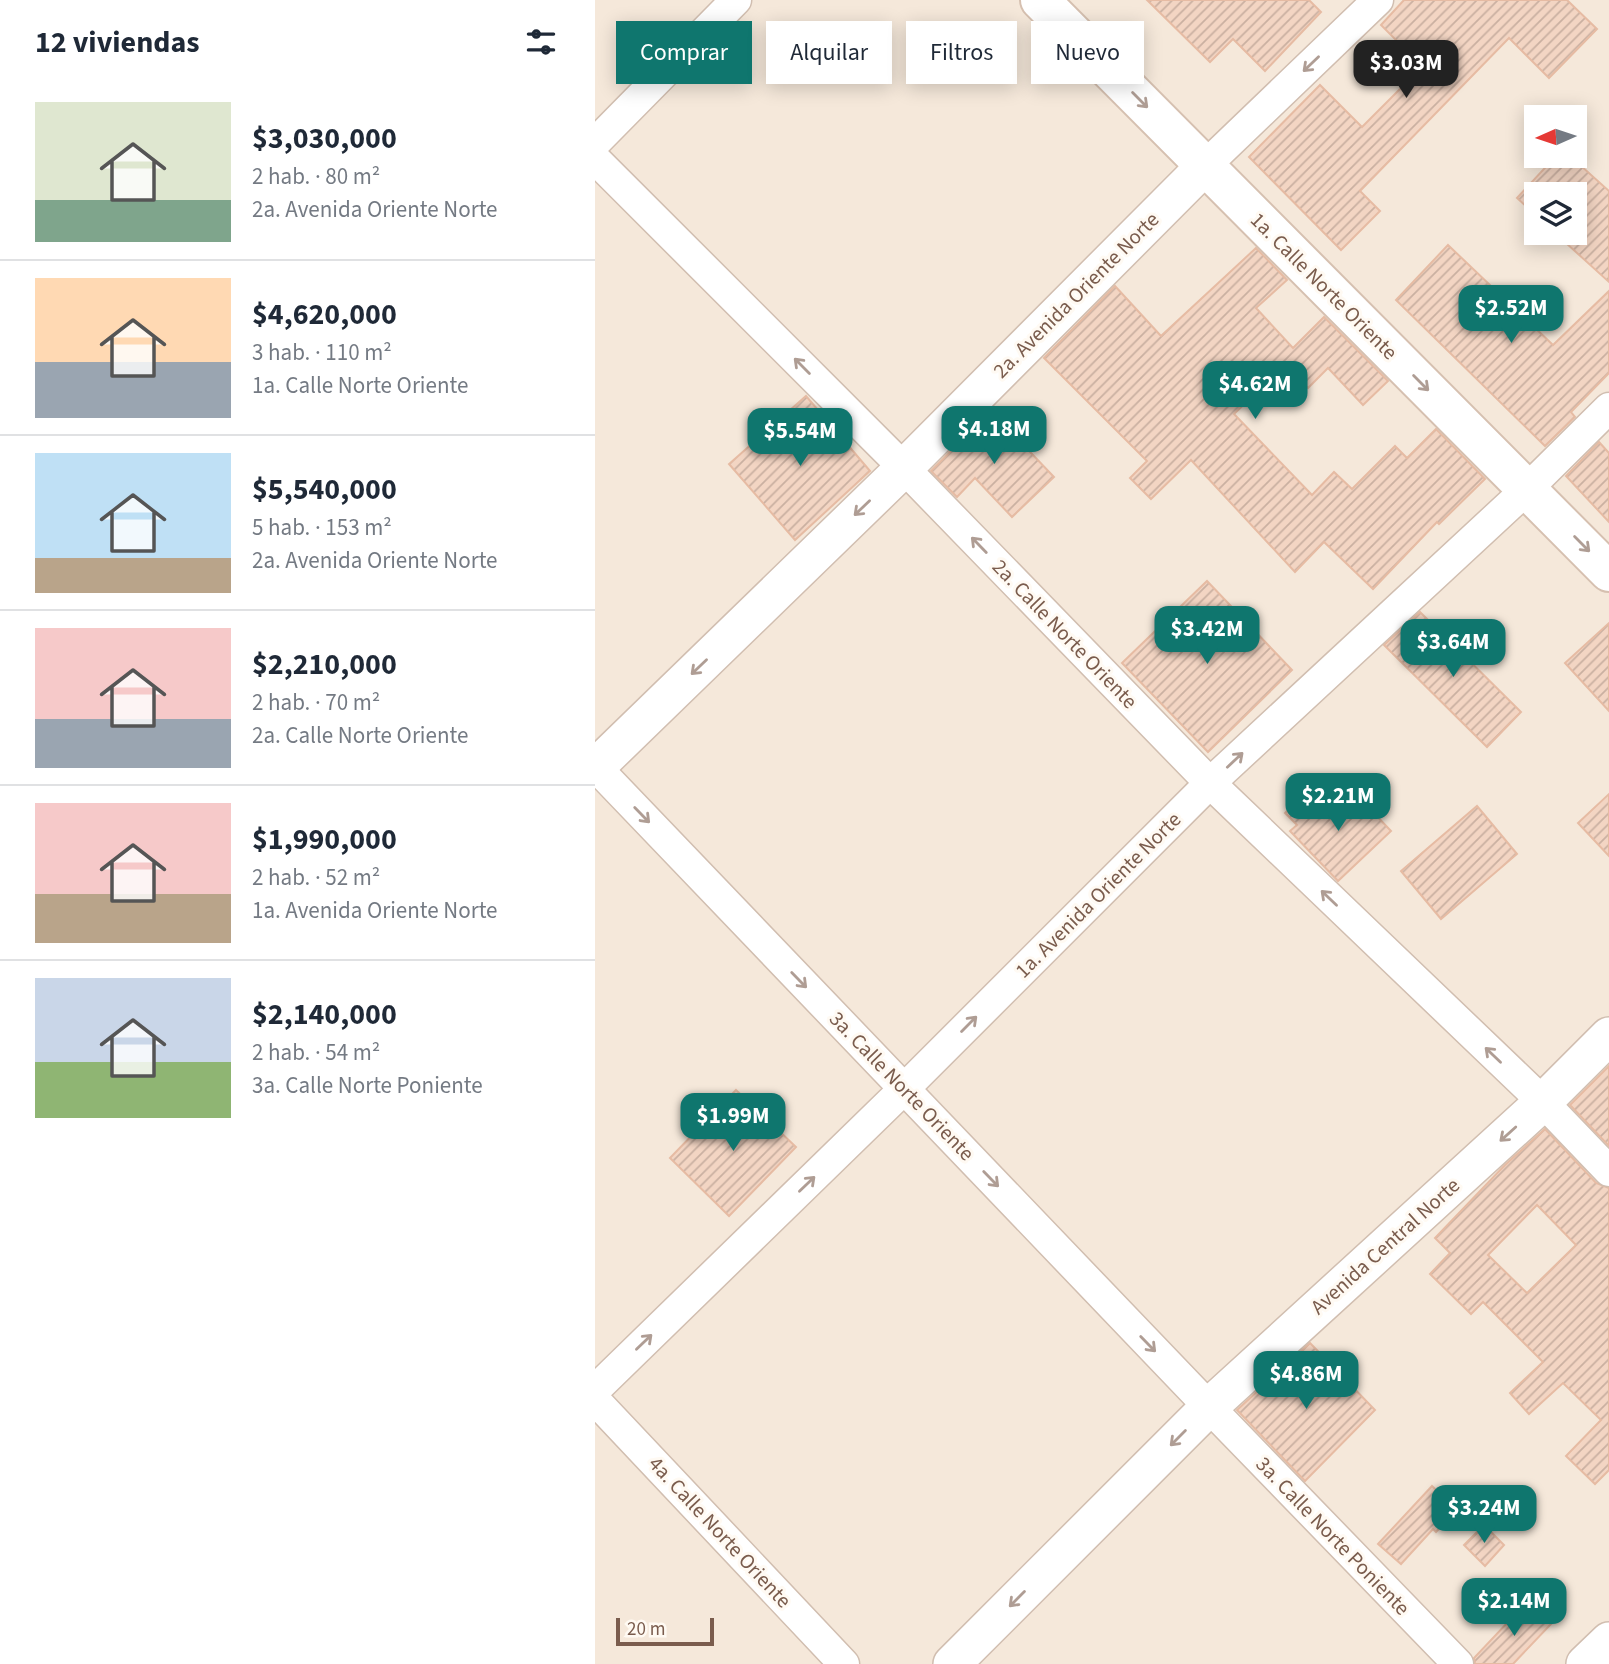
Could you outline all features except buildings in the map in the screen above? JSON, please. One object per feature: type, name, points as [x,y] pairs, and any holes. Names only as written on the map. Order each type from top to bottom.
[{"type":"main road","name":"1a. Calle Norte Oriente","points":[[1040,0],[1609,572]]},
{"type":"street","points":[[595,142],[736,0]]},
{"type":"street","name":"2a. Avenida Oriente Norte","points":[[595,767],[904,467],[1205,166],[1378,0]]},
{"type":"street","name":"2a. Calle Norte Oriente","points":[[595,159],[904,467],[1210,783],[1543,1102],[1609,1171]]},
{"type":"street","name":"1a. Avenida Oriente Norte","points":[[595,1390],[904,1089],[1210,783],[1527,489],[1609,408]]},
{"type":"street","name":"3a. Calle Norte Oriente","points":[[595,767],[1209,1407]]},
{"type":"street","name":"Avenida Central Norte","points":[[952,1664],[1209,1407],[1543,1102],[1609,1035]]},
{"type":"street","name":"4a. Calle Norte Oriente","points":[[595,1399],[844,1664]]},
{"type":"street","name":"3a. Calle Norte Poniente","points":[[1209,1407],[1458,1664]]},
{"type":"street","points":[[1585,1664],[1609,1641]]},
{"type":"shaded area","points":[[595,0],[1609,0],[1609,1664],[595,1664]]}]
